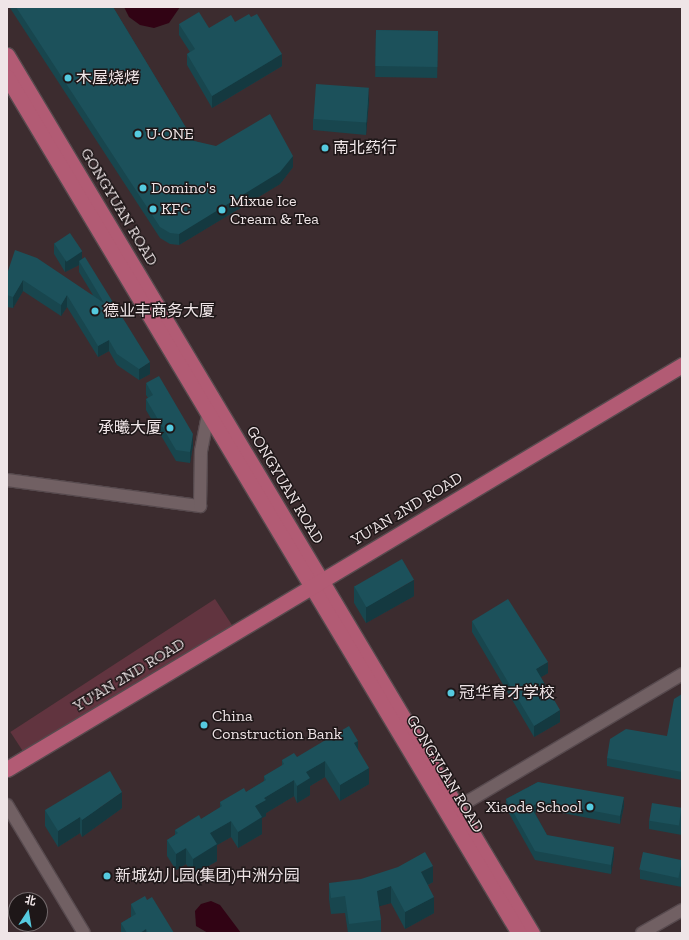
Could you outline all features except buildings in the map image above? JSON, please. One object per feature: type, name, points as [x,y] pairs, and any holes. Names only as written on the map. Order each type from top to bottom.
[{"type":"main road","name":"GONGYUAN ROAD","points":[[7,55],[319,588],[452,811],[519,933]]},
{"type":"main road","name":"GONGYUAN ROAD","points":[[7,77],[208,414],[319,588]]},
{"type":"main road","name":"YU'AN 2ND ROAD","points":[[7,781],[682,366]]},
{"type":"main road","name":"YU'AN 2ND ROAD","points":[[7,769],[682,377]]},
{"type":"main road","name":"GONGYUAN ROAD","points":[[452,811],[532,933]]},
{"type":"street","points":[[7,480],[200,506],[201,451],[208,414]]},
{"type":"street","points":[[452,811],[682,674]]},
{"type":"street","points":[[7,805],[84,933]]},
{"type":"street","points":[[642,933],[682,910]]},
{"type":"shaded area","points":[[124,7],[180,7],[169,23],[154,28],[140,25],[129,17]]},
{"type":"shaded area","points":[[215,599],[234,628],[29,761],[10,732]]},
{"type":"shaded area","points":[[211,901],[220,905],[241,933],[208,933],[196,926],[195,911],[201,904]]},
{"type":"place","name":"木屋烧烤","points":[[68,78]]},
{"type":"place","name":"U·ONE","points":[[138,134]]},
{"type":"place","name":"南北药行","points":[[325,148]]},
{"type":"place","name":"Domino's","points":[[143,188]]},
{"type":"place","name":"KFC","points":[[153,209]]},
{"type":"place","name":"Mixue Ice Cream & Tea","points":[[222,210]]},
{"type":"place","name":"德业丰商务大厦","points":[[95,311]]},
{"type":"place","name":"承曦大厦","points":[[170,428]]},
{"type":"place","name":"冠华育才学校","points":[[451,693]]},
{"type":"place","name":"China Construction Bank","points":[[204,725]]},
{"type":"place","name":"Xiaode School","points":[[590,807]]},
{"type":"place","name":"新城幼儿园(集团)中洲分园","points":[[107,876]]}]
